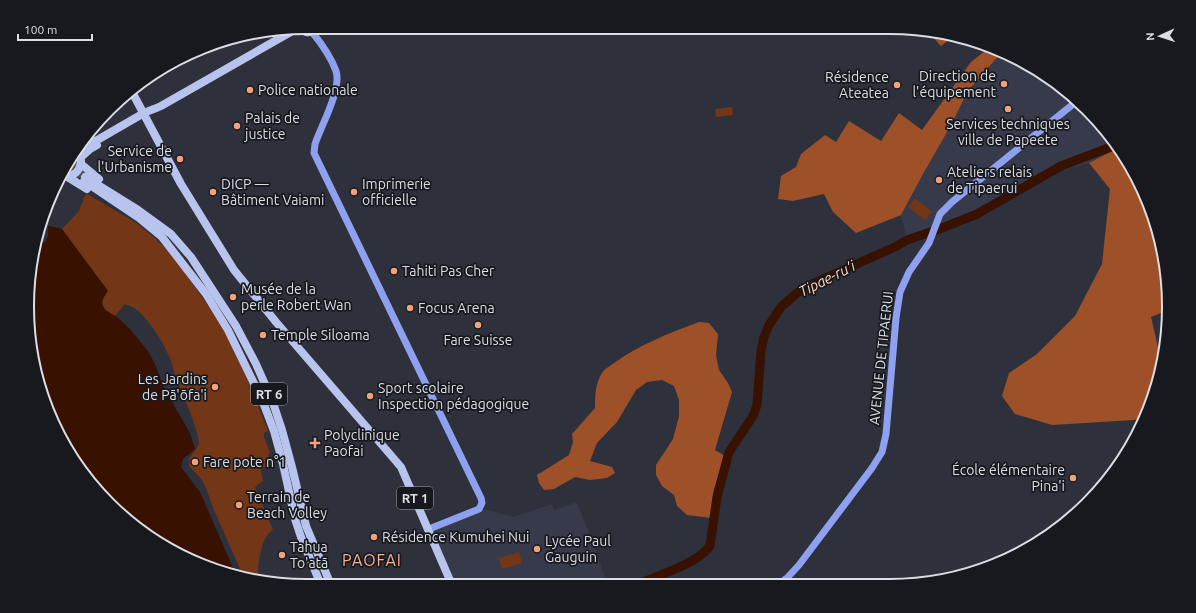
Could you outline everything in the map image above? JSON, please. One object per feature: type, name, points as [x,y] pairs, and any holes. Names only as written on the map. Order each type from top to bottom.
[{"type":"main road","points":[[316,34],[336,70],[337,79],[336,91],[315,144],[314,152],[481,498],[481,507],[471,513],[428,529]]},
{"type":"main road","points":[[88,143],[145,115],[152,115],[154,110],[285,35]]},
{"type":"main road","name":"RT 1","points":[[134,96],[181,184],[234,270],[261,305],[401,467],[449,579]]},
{"type":"main road","name":"AVENUE DE TIPAERUI","points":[[785,579],[811,550],[845,506],[882,452],[886,434],[896,318],[900,292],[906,277],[932,236],[940,214],[1072,105]]},
{"type":"main road","points":[[68,175],[76,172],[81,161],[90,149],[145,115]]},
{"type":"main road","points":[[79,157],[93,175],[142,206],[171,234]]},
{"type":"main road","points":[[67,178],[78,182],[138,221],[176,254]]},
{"type":"main road","name":"RT 6","points":[[318,579],[295,519],[283,464],[274,432],[263,402],[228,330],[206,294],[162,237],[139,218],[84,178],[138,210],[171,234],[191,257],[236,326],[272,400],[293,470],[306,526],[328,579]]},
{"type":"shaded area","points":[[933,37],[948,40],[941,46]]},
{"type":"shaded area","points":[[985,51],[998,57],[968,91],[950,127],[901,215],[856,233],[833,212],[824,194],[793,201],[778,199],[781,176],[796,167],[801,154],[825,135],[836,142],[849,121],[881,141],[899,113],[922,130],[971,62]]},
{"type":"shaded area","points":[[998,57],[1026,71],[1055,90],[1082,114],[1113,151],[1089,163],[1056,172],[1034,181],[977,214],[907,240],[901,215],[950,127],[968,91]]},
{"type":"shaded area","points":[[732,107],[733,115],[716,117],[715,109]]},
{"type":"shaded area","points":[[1113,151],[1134,186],[1148,219],[1160,271],[1162,313],[1151,317],[1158,347],[1159,347],[1148,394],[1137,419],[1052,425],[1015,414],[1002,396],[1009,373],[1037,354],[1075,316],[1102,264],[1110,189],[1089,163]]},
{"type":"shaded area","name":"Les Jardins de Pā'ōfa'i","points":[[87,194],[135,222],[155,238],[169,252],[216,317],[247,378],[268,431],[264,433],[264,437],[270,453],[268,456],[270,465],[261,469],[263,481],[255,487],[273,530],[265,538],[259,560],[258,575],[241,571],[206,488],[202,480],[189,466],[189,459],[197,448],[199,442],[190,411],[165,348],[150,324],[143,316],[130,306],[124,305],[115,316],[105,309],[102,299],[108,292],[62,229],[79,211],[85,195]]},
{"type":"shaded area","points":[[915,198],[932,212],[925,220],[908,207]]},
{"type":"shaded area","points":[[46,225],[62,229],[108,291],[103,300],[105,310],[117,317],[129,328],[148,351],[155,364],[164,388],[190,433],[195,449],[183,459],[181,467],[200,492],[234,569],[219,565],[186,551],[141,523],[102,486],[90,472],[71,443],[62,427],[48,394],[36,342],[34,306],[36,271]]},
{"type":"shaded area","points":[[699,322],[709,323],[718,334],[716,355],[719,370],[732,392],[715,450],[725,456],[714,489],[711,518],[687,515],[677,506],[674,495],[662,486],[656,475],[656,465],[673,439],[679,416],[679,400],[674,386],[662,380],[647,382],[636,390],[617,422],[597,443],[590,461],[612,467],[615,473],[607,478],[590,480],[575,477],[554,489],[544,490],[539,483],[537,475],[569,455],[573,442],[572,434],[595,408],[597,386],[604,370],[644,345]]},
{"type":"shaded area","name":"Lycée Paul Gauguin","points":[[577,503],[591,537],[605,579],[448,579],[428,531],[484,509],[514,517],[549,505],[552,505],[554,510]]},
{"type":"shaded area","points":[[519,552],[522,563],[502,569],[499,558]]},
{"type":"pier","points":[[48,226],[48,236],[46,241],[42,243],[45,231],[46,231]]},
{"type":"waterway","name":"Tipae-ru’i","points":[[651,579],[687,564],[710,546],[717,497],[729,452],[753,416],[757,405],[761,351],[764,337],[769,325],[781,307],[797,293],[814,283],[897,246],[907,240],[977,214],[1061,166],[1110,147]]},
{"type":"ferry route","points":[[87,468],[90,472]]},
{"type":"tunnel","points":[[73,166],[85,177]]},
{"type":"tunnel","points":[[70,172],[79,178]]},
{"type":"place","name":"Direction de l'équipement","points":[[1004,84]]},
{"type":"place","name":"Résidence Ateatea","points":[[897,85]]},
{"type":"place","name":"Police nationale","points":[[250,90]]},
{"type":"place","name":"Services techniques ville de Papeete","points":[[1008,109]]},
{"type":"place","name":"Palais de justice","points":[[237,126]]},
{"type":"place","name":"Service de l'Urbanisme","points":[[180,159]]},
{"type":"place","name":"Ateliers relais de Tipaerui","points":[[939,180]]},
{"type":"place","name":"DICP — Bâtiment Vaiami","points":[[213,192]]},
{"type":"place","name":"Imprimerie officielle","points":[[354,192]]},
{"type":"place","name":"Tahiti Pas Cher","points":[[394,271]]},
{"type":"place","name":"Musée de la perle Robert Wan","points":[[233,297]]},
{"type":"place","name":"Focus Arena","points":[[410,308]]},
{"type":"place","name":"Fare Suisse","points":[[478,325]]},
{"type":"place","name":"Temple Siloama","points":[[263,335]]},
{"type":"place","name":"Les Jardins de Pā'ōfa'i","points":[[215,387]]},
{"type":"place","name":"Sport scolaire Inspection pédagogique","points":[[370,396]]},
{"type":"place","name":"Polyclinique Paofai","points":[[315,443]]},
{"type":"place","name":"Fare pote n°1","points":[[195,462]]},
{"type":"place","name":"École élémentaire Pina'i","points":[[1073,478]]},
{"type":"place","name":"Terrain de Beach Volley","points":[[239,505]]},
{"type":"place","name":"Résidence Kumuhei Nui","points":[[374,537]]},
{"type":"place","name":"Lycée Paul Gauguin","points":[[537,549]]},
{"type":"place","name":"Tahua To'atā","points":[[282,555]]},
{"type":"district","name":"PAOFAI","points":[[372,560]]}]
